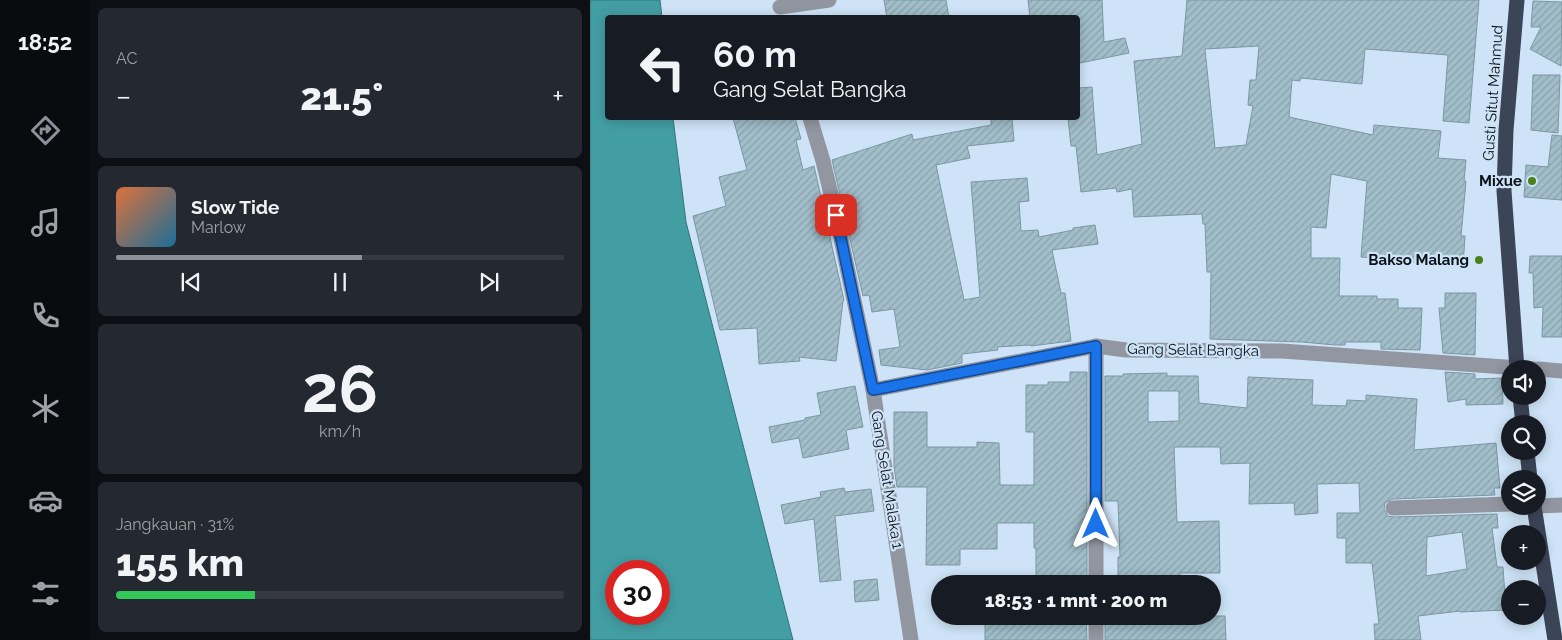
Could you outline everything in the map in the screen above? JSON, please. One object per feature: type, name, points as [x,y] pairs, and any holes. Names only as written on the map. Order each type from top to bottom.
[{"type":"highway","name":"Gusti Situt Mahmud","points":[[1516,360],[1504,192],[1506,130],[1517,0]]},
{"type":"highway","points":[[1536,515],[1555,640]]},
{"type":"street","points":[[780,8],[829,0]]},
{"type":"street","name":"Gang Selat Malaka 1","points":[[811,120],[836,215],[873,390],[911,640]]},
{"type":"street","points":[[1096,346],[1096,575]]},
{"type":"street","name":"Gang Selat Bangka","points":[[873,390],[1096,346],[1126,350],[1282,351],[1501,367]]},
{"type":"street","name":"Gang Selat Bangka","points":[[1546,370],[1562,371]]},
{"type":"street","points":[[1393,508],[1501,504]]},
{"type":"street","points":[[1546,506],[1562,505]]},
{"type":"street","points":[[1096,625],[1096,640]]},
{"type":"shaded area","points":[[590,0],[660,0],[662,15],[605,15],[605,120],[673,120],[686,222],[793,640],[590,640]]},
{"type":"building","points":[[884,0],[946,0],[948,15],[886,15]]},
{"type":"building","points":[[1028,0],[1102,0],[1104,42],[1125,38],[1129,53],[1080,63],[1080,15],[1030,15]]},
{"type":"building","points":[[1187,0],[1479,0],[1469,123],[1443,121],[1448,55],[1365,49],[1362,84],[1301,78],[1300,81],[1292,80],[1289,117],[1373,135],[1374,125],[1441,131],[1438,158],[1466,160],[1461,236],[1465,236],[1463,267],[1361,257],[1367,181],[1331,174],[1326,228],[1311,227],[1311,258],[1340,258],[1339,296],[1377,296],[1377,299],[1398,299],[1398,308],[1422,308],[1420,350],[1381,349],[1381,342],[1345,342],[1345,345],[1335,345],[1210,339],[1211,272],[1207,272],[1205,224],[1203,224],[1202,214],[1134,217],[1132,189],[1117,192],[1116,188],[1081,192],[1076,146],[1071,146],[1068,120],[1080,120],[1080,88],[1092,87],[1097,155],[1142,144],[1134,61],[1182,56]],"holes":[[[1259,46],[1256,80],[1250,80],[1248,105],[1253,106],[1246,145],[1215,148],[1205,49]]]},
{"type":"building","points":[[1533,1],[1562,2],[1561,66],[1530,49],[1541,27],[1531,27]]},
{"type":"building","points":[[1533,75],[1560,75],[1558,133],[1531,130]]},
{"type":"building","points":[[734,120],[796,120],[801,139],[796,140],[803,170],[814,166],[844,300],[836,361],[799,357],[800,361],[759,364],[757,328],[720,330],[693,216],[726,206],[719,177],[747,170]]},
{"type":"building","points":[[991,120],[1012,120],[1014,141],[967,146],[970,158],[936,165],[964,300],[980,297],[971,182],[1027,178],[1029,201],[1019,202],[1021,231],[1038,230],[1039,237],[1073,230],[1073,228],[1095,225],[1098,244],[1052,250],[1061,293],[1065,293],[1071,341],[1031,346],[997,347],[998,350],[962,354],[962,363],[927,370],[881,365],[879,350],[900,347],[894,309],[872,312],[869,295],[863,296],[832,160],[912,134],[913,140],[991,125]]},
{"type":"building","points":[[1552,135],[1562,136],[1562,200],[1524,197],[1526,165],[1548,167]]},
{"type":"building","points":[[1530,256],[1562,256],[1562,337],[1542,337],[1543,307],[1534,308],[1533,273],[1529,273]]},
{"type":"building","points":[[1445,293],[1476,293],[1475,355],[1443,353],[1439,308],[1445,308]]},
{"type":"building","points":[[1070,372],[1087,372],[1087,575],[1036,575],[1034,523],[997,523],[997,549],[960,549],[960,565],[926,565],[927,487],[897,487],[894,466],[894,412],[927,412],[927,447],[977,447],[977,442],[999,443],[1000,485],[1034,485],[1034,432],[1026,432],[1026,385],[1070,382]]},
{"type":"building","points":[[1445,372],[1475,374],[1475,379],[1501,378],[1501,404],[1466,405],[1466,399],[1448,402]]},
{"type":"building","points":[[1167,373],[1167,376],[1198,376],[1199,403],[1247,408],[1248,377],[1313,380],[1312,405],[1346,406],[1347,400],[1366,401],[1366,395],[1417,399],[1414,450],[1496,443],[1500,488],[1494,488],[1495,495],[1393,499],[1385,503],[1384,509],[1388,516],[1393,517],[1497,514],[1498,528],[1492,528],[1497,567],[1501,567],[1501,570],[1503,570],[1504,580],[1501,580],[1501,610],[1460,611],[1418,616],[1421,640],[1375,640],[1374,624],[1379,624],[1372,563],[1346,563],[1346,538],[1337,538],[1337,513],[1360,513],[1359,483],[1317,484],[1318,513],[1295,515],[1294,503],[1249,504],[1250,463],[1221,464],[1220,447],[1174,447],[1177,522],[1219,521],[1220,573],[1118,575],[1118,557],[1120,557],[1118,501],[1105,501],[1105,376],[1123,376],[1123,374]],"holes":[[[1148,391],[1179,391],[1179,421],[1148,422]],[[1462,532],[1467,569],[1426,576],[1427,537]]]},
{"type":"building","points":[[855,386],[863,427],[846,430],[849,449],[803,458],[799,438],[772,443],[769,427],[821,415],[817,393]]},
{"type":"building","points":[[844,488],[845,492],[871,489],[874,511],[835,516],[841,580],[820,582],[814,519],[785,524],[781,505],[821,497],[820,492]]},
{"type":"building","points":[[877,579],[879,600],[855,602],[854,581]]},
{"type":"building","points":[[1221,616],[1225,616],[1226,640],[1105,640],[1105,625],[1221,625]]},
{"type":"building","points":[[985,625],[1086,625],[1087,640],[985,640]]},
{"type":"place","name":"Mixue","points":[[1532,181]]},
{"type":"place","name":"Bakso Malang","points":[[1479,260]]},
{"type":"route","points":[[836,215],[873,390],[1096,346],[1096,524]]}]
